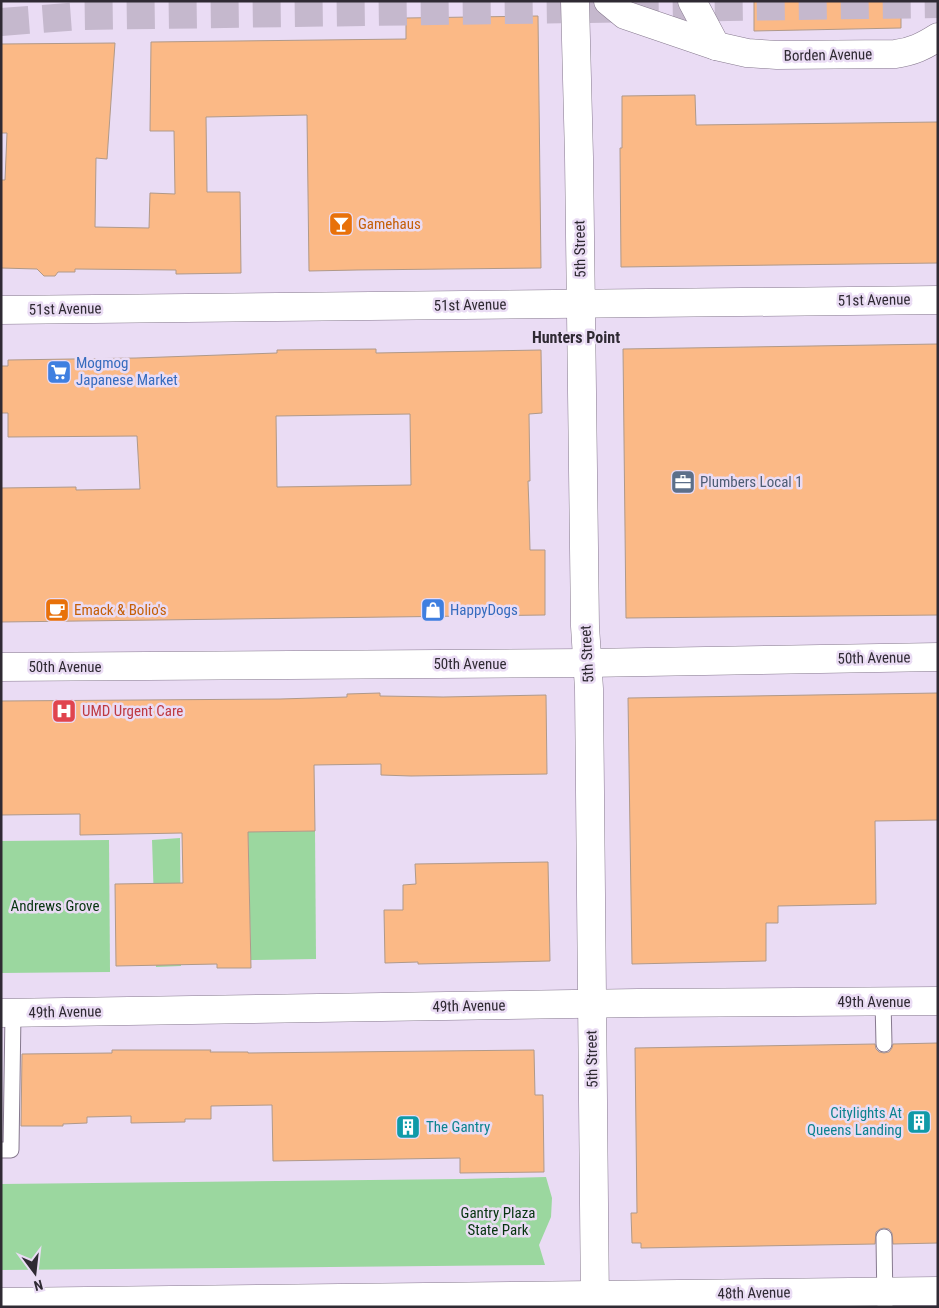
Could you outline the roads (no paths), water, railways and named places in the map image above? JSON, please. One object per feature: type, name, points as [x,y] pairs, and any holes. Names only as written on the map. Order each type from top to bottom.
[{"type":"street","name":"5th Street","points":[[575,1],[585,613],[589,708],[595,1301]]},
{"type":"street","name":"Borden Avenue","points":[[608,1],[625,15],[716,46],[761,55],[906,53],[916,50],[938,37]]},
{"type":"street","points":[[692,1],[716,46]]},
{"type":"street","name":"51st Avenue","points":[[1,310],[938,300]]},
{"type":"street","name":"50th Avenue","points":[[1,667],[587,663],[938,657]]},
{"type":"street","name":"49th Avenue","points":[[7,1013],[938,1001]]},
{"type":"street","name":"48th Avenue","points":[[1,1302],[885,1299],[938,1291]]},
{"type":"lane","points":[[883,1001],[884,1044]]},
{"type":"lane","points":[[1,1150],[11,1150],[7,1013]]},
{"type":"lane","points":[[884,1237],[885,1299]]},
{"type":"tunnel","points":[[1,22],[81,16],[938,4]]},
{"type":"place","name":"Gamehaus","points":[[341,224]]},
{"type":"place","name":"Mogmog Japanese Market","points":[[59,372]]},
{"type":"place","name":"Plumbers Local 1","points":[[683,482]]},
{"type":"place","name":"Emack & Bolio's","points":[[57,610]]},
{"type":"place","name":"HappyDogs","points":[[433,610]]},
{"type":"place","name":"UMD Urgent Care","points":[[64,711]]},
{"type":"place","name":"Citylights At Queens Landing","points":[[919,1122]]},
{"type":"place","name":"The Gantry","points":[[408,1127]]},
{"type":"district","name":"Hunters Point","points":[[576,337]]},
{"type":"park label","name":"Andrews Grove","points":[[55,906]]},
{"type":"park label","name":"Gantry Plaza State Park","points":[[498,1222]]}]
